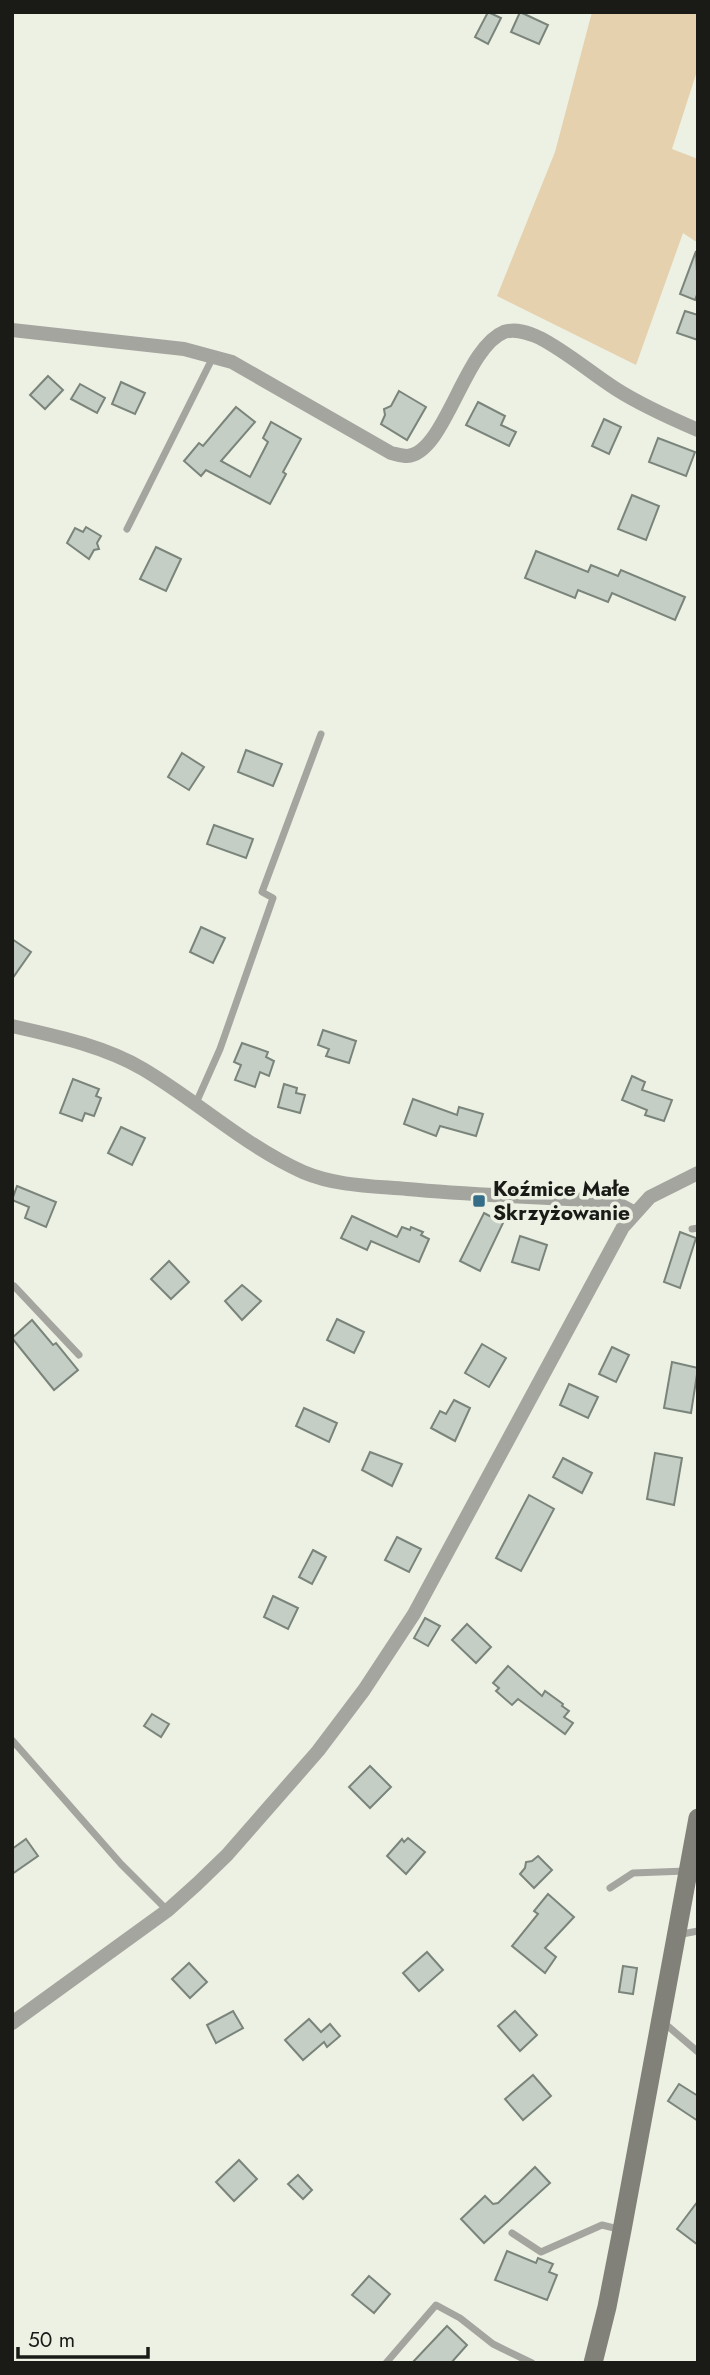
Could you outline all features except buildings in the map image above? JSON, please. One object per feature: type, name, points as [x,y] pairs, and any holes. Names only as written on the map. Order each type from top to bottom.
[{"type":"main road","points":[[593,2363],[622,2230],[698,1818]]},
{"type":"street","points":[[12,330],[184,349],[232,362],[391,453],[409,456],[423,448],[437,432],[482,350],[505,332],[519,330],[540,338],[620,391],[661,414],[698,430]]},
{"type":"street","points":[[12,1026],[71,1041],[141,1067],[282,1161],[303,1172],[329,1180],[363,1186],[603,1201],[620,1205],[635,1213]]},
{"type":"street","points":[[12,2024],[167,1910],[197,1884],[318,1751],[364,1690],[414,1614],[622,1227],[650,1197],[698,1173]]},
{"type":"lane","points":[[127,529],[213,356]]},
{"type":"lane","points":[[196,1103],[220,1049],[272,898],[262,891],[321,734]]},
{"type":"lane","points":[[12,1288],[14,1286],[79,1355]]},
{"type":"lane","points":[[12,1740],[121,1864],[167,1910]]},
{"type":"lane","points":[[610,1888],[634,1873],[688,1871]]},
{"type":"lane","points":[[676,1936],[698,1931]]},
{"type":"lane","points":[[660,2019],[698,2052]]},
{"type":"lane","points":[[512,2233],[541,2252],[602,2225],[622,2230]]},
{"type":"lane","points":[[386,2363],[436,2305],[460,2318],[493,2344],[532,2363]]},
{"type":"shaded area","points":[[592,12],[698,12],[698,68],[672,149],[698,159],[698,243],[683,233],[636,365],[497,296],[555,152]]},
{"type":"place","name":"Koźmice Małe Skrzyżowanie","points":[[479,1201]]}]
